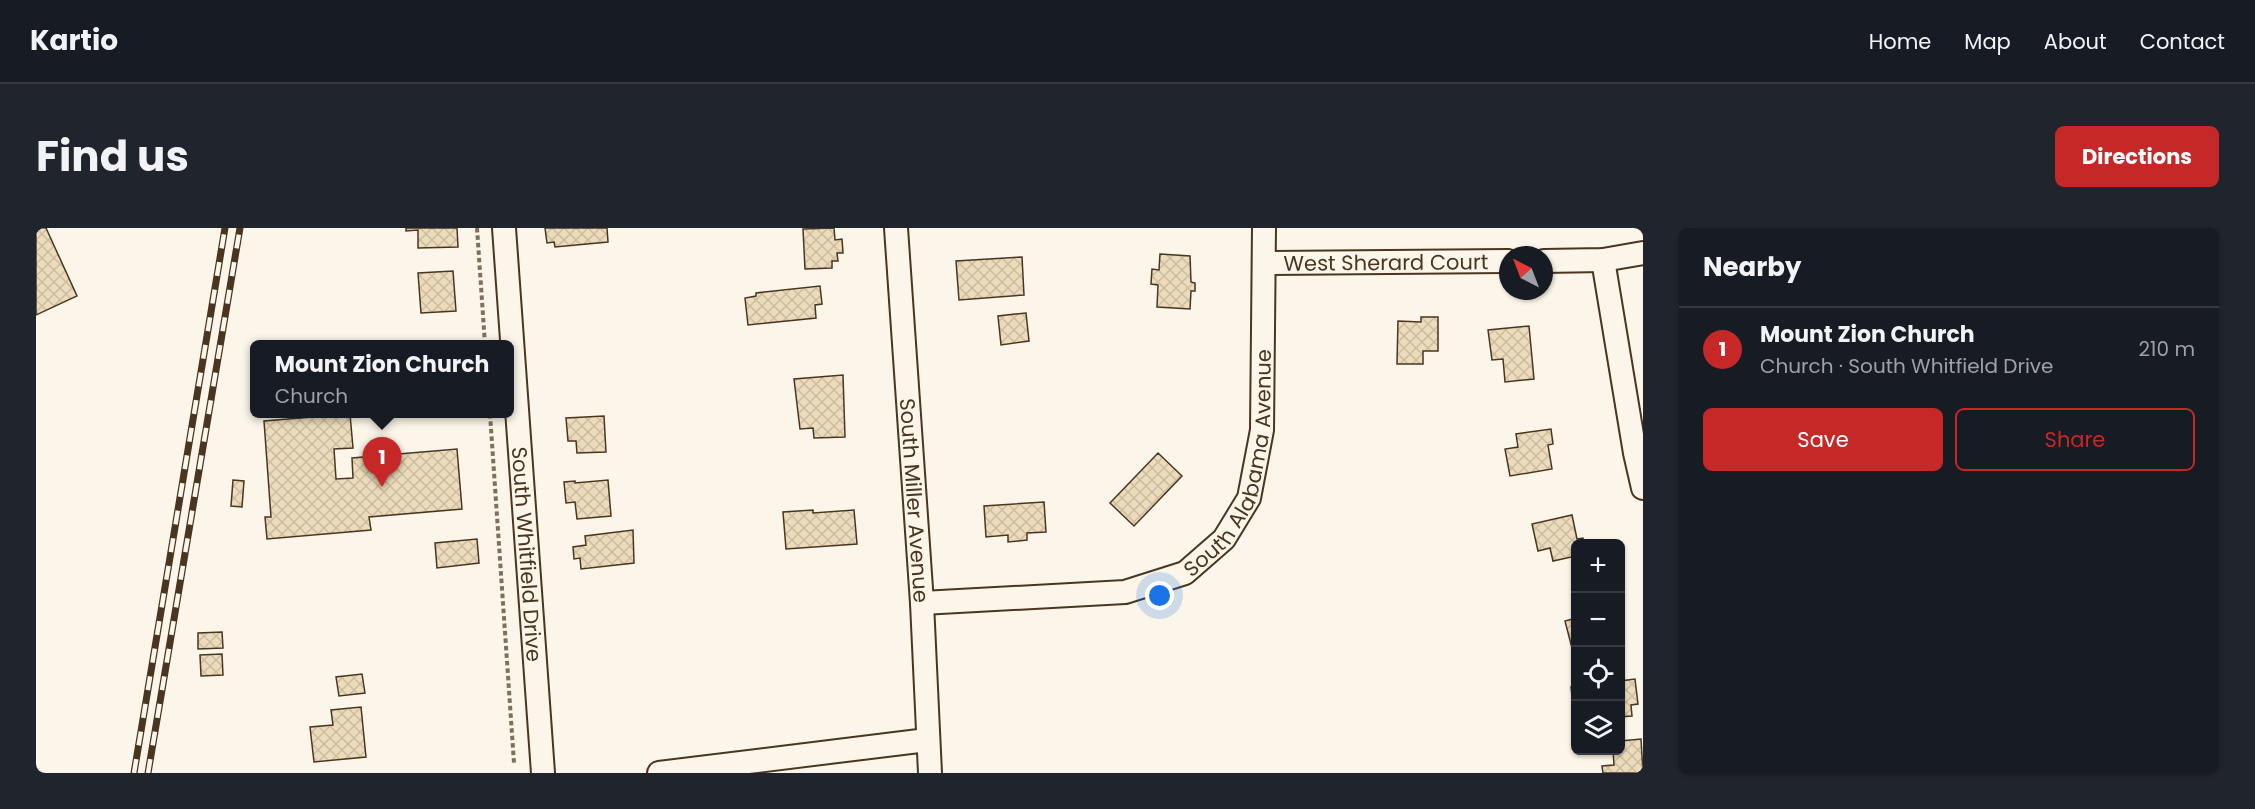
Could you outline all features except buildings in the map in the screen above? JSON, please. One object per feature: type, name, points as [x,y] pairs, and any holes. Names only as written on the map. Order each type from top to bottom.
[{"type":"street","name":"South Whitfield Drive","points":[[504,228],[512,340]]},
{"type":"street","name":"South Miller Avenue","points":[[896,228],[922,603],[930,773]]},
{"type":"street","name":"South Alabama Avenue","points":[[922,603],[1125,592],[1185,573],[1224,539],[1249,498],[1262,430],[1264,228]]},
{"type":"street","points":[[1553,261],[1603,260],[1643,253]]},
{"type":"street","points":[[1603,260],[1635,453],[1643,488]]},
{"type":"street","name":"West Sherard Court","points":[[1264,263],[1499,261]]},
{"type":"street","name":"South Whitfield Drive","points":[[514,368],[543,773]]},
{"type":"street","points":[[659,773],[927,740]]},
{"type":"path","points":[[477,228],[485,340]]},
{"type":"path","points":[[490,418],[514,763]]},
{"type":"railway","points":[[134,773],[225,228]]},
{"type":"railway","points":[[148,773],[240,228]]},
{"type":"place","name":"Mount Zion Church","points":[[382,487]]}]
